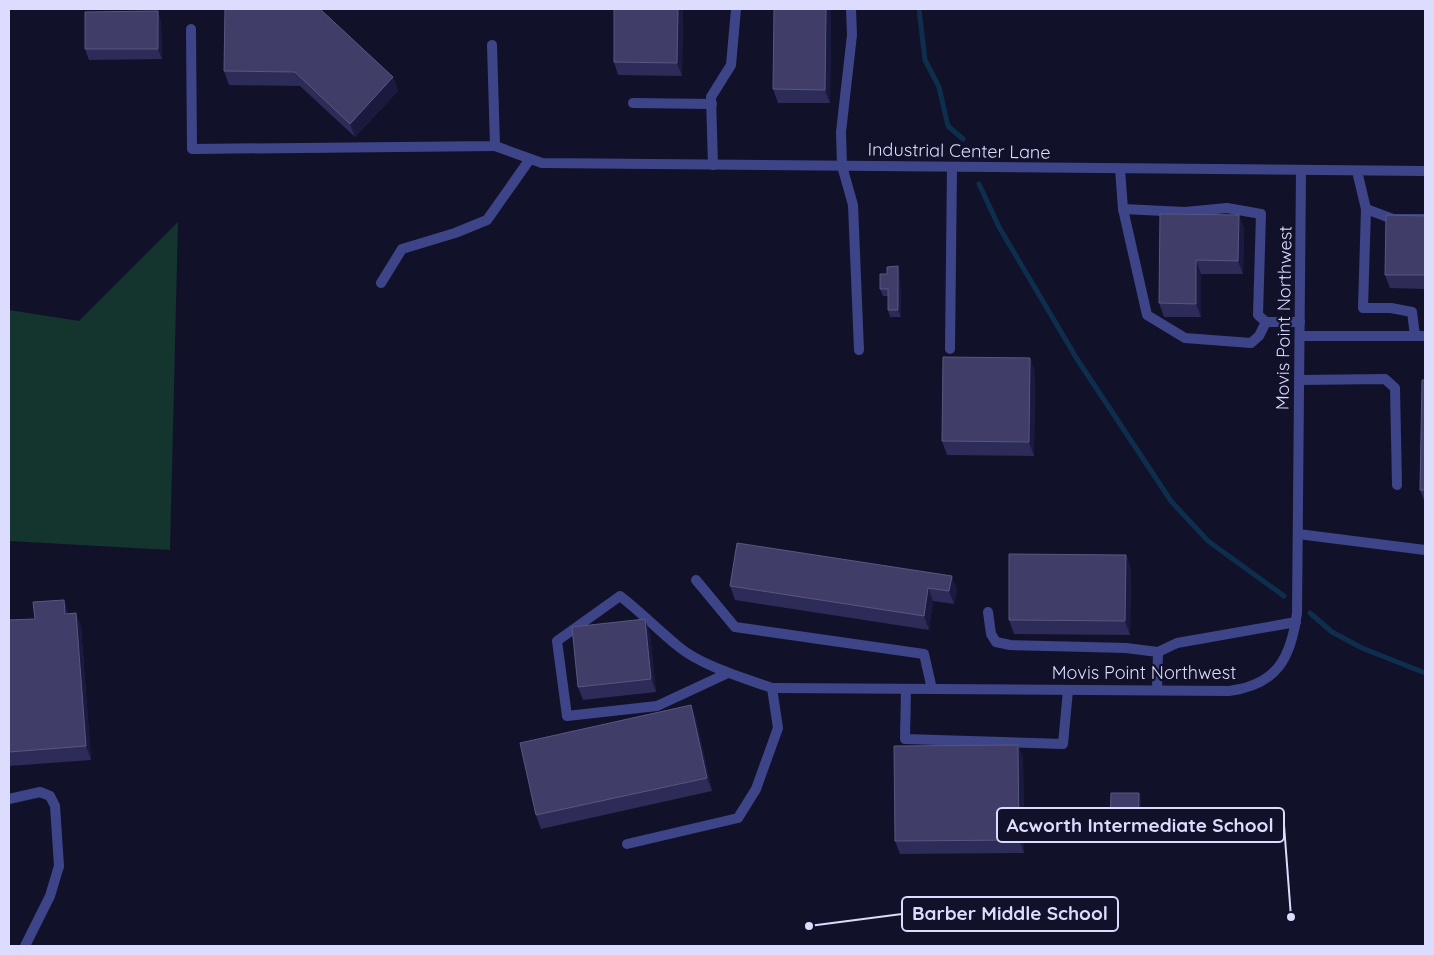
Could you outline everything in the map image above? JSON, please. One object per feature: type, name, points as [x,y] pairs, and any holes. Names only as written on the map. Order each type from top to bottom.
[{"type":"street","points":[[713,165],[711,97],[732,65],[736,9]]},
{"type":"street","points":[[851,9],[852,35],[840,132],[842,166],[853,205],[859,350]]},
{"type":"street","points":[[191,29],[192,149],[495,146],[492,46]]},
{"type":"street","points":[[633,103],[712,104]]},
{"type":"street","name":"Industrial Center Lane","points":[[495,146],[542,163],[1425,171]]},
{"type":"street","points":[[381,283],[402,249],[455,233],[487,220],[530,159]]},
{"type":"street","points":[[950,348],[952,167]]},
{"type":"street","points":[[1120,169],[1123,209],[1146,315],[1185,338],[1251,343],[1259,336],[1266,322]]},
{"type":"street","name":"Movis Point Northwest","points":[[728,673],[657,706],[567,716],[557,641],[620,596],[640,611],[680,649],[728,673],[772,688],[1229,691],[1245,689],[1260,684],[1281,665],[1290,650],[1296,622],[1302,170]]},
{"type":"street","points":[[1300,336],[1345,338],[1420,336],[1412,312],[1391,308],[1363,308],[1366,209],[1357,171]]},
{"type":"street","points":[[1123,209],[1185,212],[1227,208],[1261,214],[1258,315],[1266,322],[1300,322]]},
{"type":"street","points":[[1366,209],[1393,219],[1425,219]]},
{"type":"street","points":[[1299,380],[1386,379],[1395,388],[1397,485]]},
{"type":"street","points":[[1298,534],[1425,550]]},
{"type":"street","points":[[696,580],[735,627],[924,654],[932,689]]},
{"type":"street","points":[[988,612],[991,634],[996,642],[1010,645],[1126,648],[1158,652],[1177,643],[1296,622]]},
{"type":"street","points":[[1157,690],[1158,652]]},
{"type":"street","points":[[628,844],[738,818],[756,789],[778,728],[772,688]]},
{"type":"street","points":[[906,689],[906,738],[1063,744],[1068,690]]},
{"type":"street","points":[[9,799],[40,792],[50,796],[55,806],[59,866],[44,910],[25,946]]},
{"type":"green space","points":[[178,222],[170,550],[9,541],[9,310],[79,321]]},
{"type":"building","points":[[225,9],[320,9],[393,77],[350,124],[295,72],[224,71]]},
{"type":"building","points":[[614,9],[678,9],[677,63],[614,62]]},
{"type":"building","points":[[774,9],[826,9],[825,90],[773,89]]},
{"type":"building","points":[[158,11],[158,49],[85,49],[85,12]]},
{"type":"building","points":[[1160,214],[1239,215],[1238,261],[1196,260],[1196,304],[1159,303]]},
{"type":"building","points":[[1386,215],[1425,216],[1425,275],[1385,275]]},
{"type":"building","points":[[898,266],[898,310],[888,310],[888,289],[880,289],[880,274],[887,274],[887,267]]},
{"type":"building","points":[[943,357],[1030,358],[1029,442],[942,441]]},
{"type":"building","points":[[1422,380],[1425,380],[1425,490],[1420,490]]},
{"type":"building","points":[[737,543],[952,576],[949,591],[928,588],[924,616],[730,586]]},
{"type":"building","points":[[1009,554],[1126,555],[1125,621],[1009,620]]},
{"type":"building","points":[[64,600],[65,614],[76,613],[86,746],[9,752],[9,620],[35,619],[33,602]]},
{"type":"building","points":[[645,619],[651,679],[578,687],[572,627]]},
{"type":"building","points":[[691,705],[707,778],[536,815],[520,743]]},
{"type":"building","points":[[1018,745],[1019,840],[895,841],[894,746]]},
{"type":"building","points":[[1111,793],[1139,793],[1138,830],[1110,830]]},
{"type":"waterway","points":[[919,9],[925,60],[939,87],[948,126],[963,139]]},
{"type":"waterway","points":[[979,184],[999,227],[1077,359],[1171,501],[1208,541],[1284,596]]},
{"type":"waterway","points":[[1310,613],[1332,632],[1362,648],[1425,673]]},
{"type":"place","name":"Acworth Intermediate School","points":[[1291,917]]},
{"type":"place","name":"Barber Middle School","points":[[809,926]]}]
